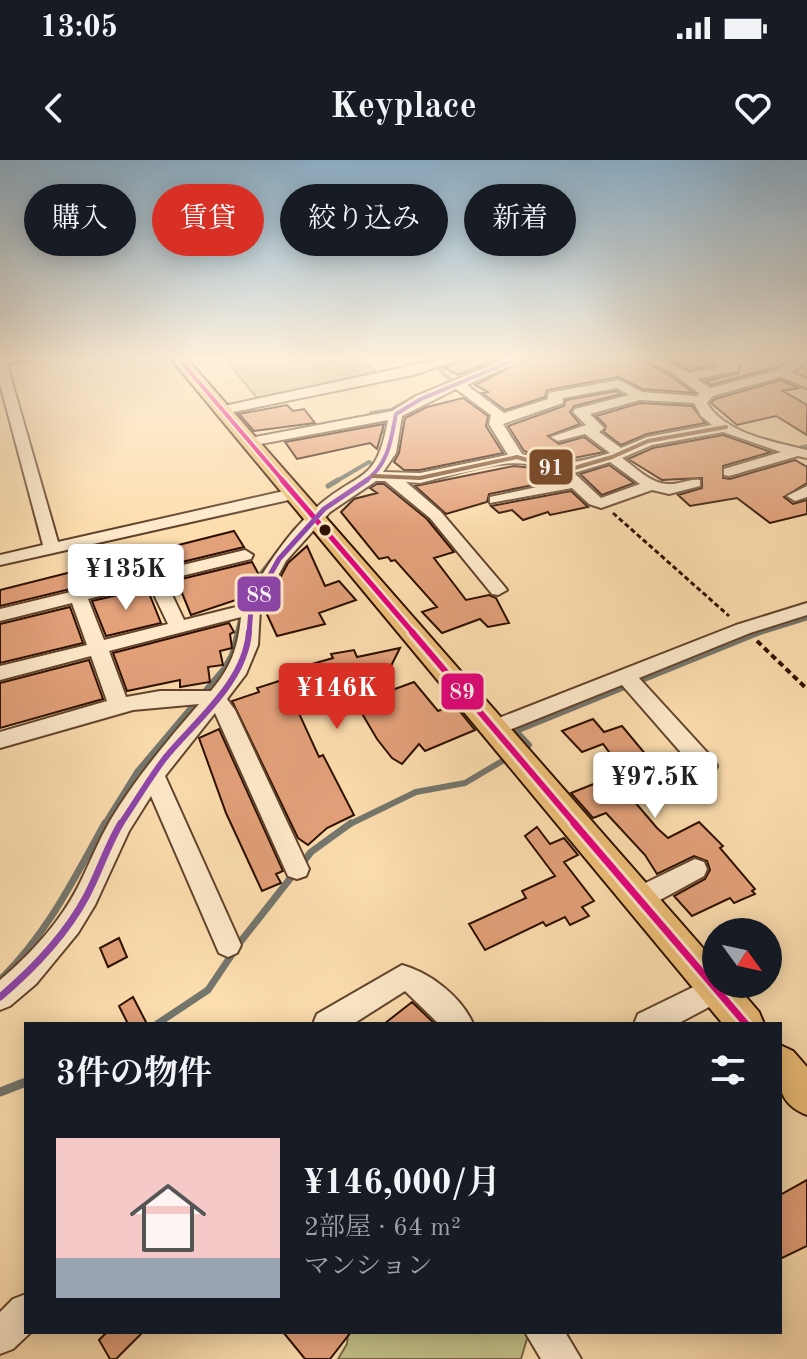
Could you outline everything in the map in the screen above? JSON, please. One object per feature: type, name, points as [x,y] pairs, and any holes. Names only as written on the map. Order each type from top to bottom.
[{"type":"main road","points":[[228,415],[702,972]]},
{"type":"main road","points":[[724,998],[744,1022]]},
{"type":"main road","points":[[782,1066],[807,1096]]},
{"type":"street","points":[[15,415],[52,549]]},
{"type":"street","points":[[250,442],[391,415]]},
{"type":"street","points":[[0,997],[26,975],[69,925],[86,897],[119,826],[214,698],[236,674],[248,645],[251,609],[279,559],[315,519],[373,476],[393,443],[392,424],[396,415]]},
{"type":"street","points":[[498,415],[496,424],[517,457]]},
{"type":"street","points":[[497,419],[510,415]]},
{"type":"street","points":[[558,437],[597,428],[583,415]]},
{"type":"street","points":[[707,415],[726,427],[802,455]]},
{"type":"street","points":[[373,476],[420,478],[517,457],[561,469],[616,455],[648,441],[726,427]]},
{"type":"street","points":[[587,429],[651,485],[669,489],[695,483]]},
{"type":"street","points":[[729,472],[802,455]]},
{"type":"street","points":[[561,469],[601,503],[651,485]]},
{"type":"street","points":[[391,479],[407,488],[424,505],[498,590]]},
{"type":"street","points":[[496,500],[574,483]]},
{"type":"street","points":[[0,560],[293,494]]},
{"type":"street","points":[[0,615],[245,555]]},
{"type":"street","points":[[155,577],[178,626]]},
{"type":"street","points":[[78,595],[120,707]]},
{"type":"street","points":[[0,673],[251,609]]},
{"type":"street","points":[[494,728],[743,629],[807,609]]},
{"type":"street","points":[[626,676],[706,766]]},
{"type":"street","points":[[0,740],[120,707],[192,696],[214,698],[225,710],[297,869]]},
{"type":"street","points":[[154,776],[228,945]]},
{"type":"street","points":[[640,898],[695,869]]},
{"type":"street","points":[[330,1022],[402,978],[417,982],[457,1022]]},
{"type":"street","points":[[652,1022],[702,996]]},
{"type":"street","points":[[0,1336],[24,1314]]},
{"type":"street","points":[[544,1334],[563,1359]]},
{"type":"path","points":[[601,503],[807,689]]},
{"type":"shaded area","points":[[348,1334],[528,1334],[521,1359],[338,1359],[347,1344]]},
{"type":"building","points":[[240,415],[309,415],[315,423],[254,431]]},
{"type":"building","points":[[411,415],[487,415],[486,426],[503,453],[420,470],[404,470],[394,462],[399,453],[405,418]]},
{"type":"building","points":[[539,415],[572,415],[580,424],[548,436],[559,444],[584,437],[604,452],[564,460],[536,455],[524,451],[508,426]]},
{"type":"building","points":[[699,415],[705,423],[647,434],[621,445],[604,432],[606,426],[596,416]]},
{"type":"building","points":[[725,415],[807,415],[807,435],[776,416],[737,425]]},
{"type":"building","points":[[384,424],[377,449],[370,443],[297,459],[285,442]]},
{"type":"building","points":[[723,435],[771,452],[723,466],[723,478],[730,479],[795,460],[807,467],[807,483],[784,497],[793,504],[807,500],[807,514],[770,523],[737,498],[690,506],[678,495],[702,488],[702,478],[662,480],[628,459],[653,448]]},
{"type":"building","points":[[609,465],[634,483],[602,495],[580,474]]},
{"type":"building","points":[[514,466],[532,468],[558,480],[489,494],[487,502],[446,514],[415,486]]},
{"type":"building","points":[[384,484],[427,519],[454,552],[434,558],[466,600],[489,595],[496,598],[509,623],[488,627],[480,619],[442,633],[422,612],[437,607],[395,560],[391,561],[388,557],[379,559],[341,512],[354,499],[377,493],[370,488]]},
{"type":"building","points":[[571,491],[588,507],[550,515],[548,512],[523,520],[512,510],[499,513],[491,506]]},
{"type":"building","points":[[234,531],[244,547],[0,606],[0,590]]},
{"type":"building","points":[[307,546],[325,586],[339,581],[356,600],[319,613],[325,624],[277,636],[264,608],[288,563]]},
{"type":"building","points":[[252,562],[259,575],[245,597],[191,615],[182,593],[175,595],[169,582]]},
{"type":"building","points":[[147,588],[161,623],[106,636],[92,601]]},
{"type":"building","points":[[70,607],[83,643],[0,663],[0,624]]},
{"type":"building","points":[[229,623],[234,632],[230,634],[232,648],[220,651],[223,665],[208,667],[210,682],[180,687],[180,680],[127,691],[113,653]]},
{"type":"building","points":[[400,648],[376,696],[414,682],[438,711],[454,704],[475,730],[425,751],[419,744],[402,764],[392,758],[377,739],[351,695],[346,696],[345,693],[296,707],[319,757],[323,755],[354,815],[327,828],[308,845],[298,838],[232,701],[259,692],[257,688],[298,675],[298,668],[333,658],[331,654],[354,650],[357,657]]},
{"type":"building","points":[[89,660],[103,699],[0,728],[0,683]]},
{"type":"building","points":[[593,719],[604,732],[622,726],[667,780],[628,794],[657,828],[668,838],[699,822],[723,846],[720,848],[755,889],[752,891],[755,894],[734,903],[730,898],[692,916],[674,896],[705,879],[710,870],[707,861],[694,856],[657,874],[645,855],[606,813],[593,818],[571,793],[624,772],[603,744],[582,752],[562,731]]},
{"type":"building","points":[[219,729],[283,871],[276,874],[281,883],[262,891],[226,813],[199,738]]},
{"type":"building","points":[[537,827],[550,844],[564,838],[578,855],[564,862],[594,901],[582,907],[589,916],[570,925],[565,917],[546,926],[543,922],[485,950],[469,924],[526,898],[522,891],[555,876],[525,836]]},
{"type":"building","points":[[119,938],[127,957],[108,967],[100,948]]},
{"type":"building","points":[[133,997],[146,1022],[127,1022],[119,1006]]},
{"type":"building","points":[[412,1002],[433,1022],[387,1022]]},
{"type":"building","points":[[807,1180],[807,1246],[782,1258],[782,1194]]},
{"type":"building","points":[[105,1334],[141,1334],[116,1359],[110,1359],[99,1340]]},
{"type":"building","points":[[285,1334],[349,1334],[330,1359],[305,1359]]},
{"type":"waterway","points":[[372,415],[385,434],[385,440]]},
{"type":"waterway","points":[[791,450],[807,446]]},
{"type":"waterway","points":[[335,482],[369,462],[393,476]]},
{"type":"waterway","points":[[328,486],[338,480]]},
{"type":"waterway","points":[[237,634],[248,591],[295,530]]},
{"type":"waterway","points":[[755,634],[807,618]]},
{"type":"waterway","points":[[104,825],[137,772],[224,669],[232,655],[238,632]]},
{"type":"waterway","points":[[755,634],[760,632]]},
{"type":"waterway","points":[[522,749],[529,745],[516,731],[755,634]]},
{"type":"waterway","points":[[349,825],[416,792],[465,783],[509,757]]},
{"type":"waterway","points":[[0,980],[46,925],[105,823]]},
{"type":"waterway","points":[[160,1022],[208,990],[241,941],[311,852],[349,825]]},
{"type":"waterway","points":[[0,1092],[24,1083]]},
{"type":"transit line","name":"89","points":[[227,415],[744,1022]]},
{"type":"transit line","name":"88","points":[[0,997],[26,975],[69,925],[86,897],[119,826],[164,760],[236,674],[248,645],[251,609],[279,559],[324,509],[373,476],[389,453],[396,415]]},
{"type":"transit line","name":"91","points":[[373,476],[420,478],[517,457],[557,469],[571,469],[612,457],[648,441],[726,427]]}]
